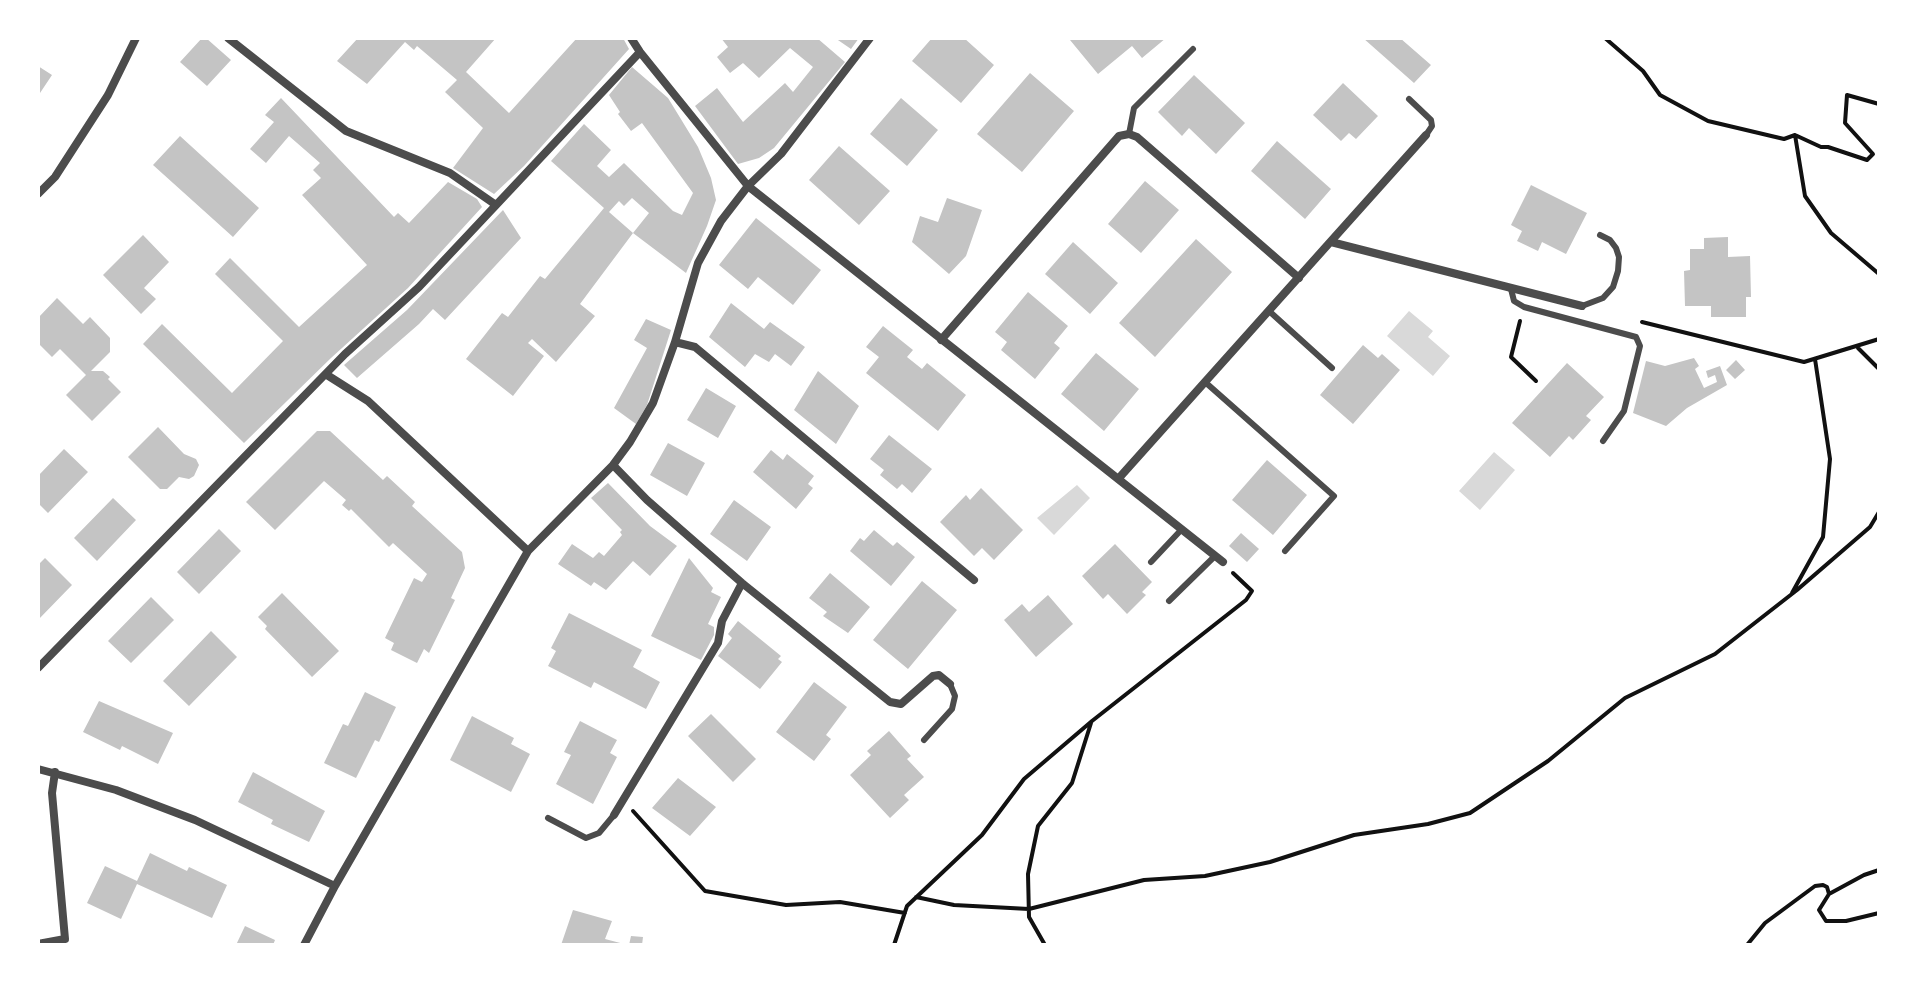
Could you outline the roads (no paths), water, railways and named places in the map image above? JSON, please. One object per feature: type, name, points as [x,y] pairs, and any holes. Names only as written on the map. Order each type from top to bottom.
[{"type":"street","points":[[38,194],[55,177],[108,95],[136,38]]},
{"type":"street","points":[[228,38],[346,131],[450,173],[496,205]]},
{"type":"street","points":[[631,38],[748,186],[1219,559]]},
{"type":"street","points":[[304,945],[528,551],[613,465],[653,403],[698,263],[721,221],[748,186],[781,154],[870,38]]},
{"type":"street","points":[[38,668],[345,354],[419,287],[640,52]]},
{"type":"street","points":[[941,340],[1119,136],[1129,134],[1137,137],[1299,278]]},
{"type":"street","points":[[1119,478],[1426,135]]},
{"type":"street","points":[[1331,242],[1582,306]]},
{"type":"street","points":[[675,342],[695,347],[974,580]]},
{"type":"street","points":[[327,375],[368,401],[528,551]]},
{"type":"street","points":[[613,465],[647,500],[742,583],[890,702],[901,704],[933,676],[939,675],[950,684]]},
{"type":"street","points":[[614,815],[718,643],[722,621],[742,583]]},
{"type":"street","points":[[38,769],[116,790],[195,820],[335,886]]},
{"type":"street","points":[[38,944],[68,942],[52,793],[55,772]]},
{"type":"lane","points":[[1129,134],[1134,108],[1193,49]]},
{"type":"lane","points":[[1409,99],[1431,120],[1432,126],[1426,135]]},
{"type":"lane","points":[[1582,306],[1603,298],[1613,287],[1618,271],[1616,248],[1610,240],[1600,235]]},
{"type":"lane","points":[[1511,289],[1514,301],[1524,307],[1636,337],[1640,346],[1624,411],[1603,441]]},
{"type":"lane","points":[[1269,311],[1332,368]]},
{"type":"lane","points":[[1205,382],[1334,496],[1285,551]]},
{"type":"lane","points":[[1151,562],[1182,529]]},
{"type":"lane","points":[[1169,601],[1219,559]]},
{"type":"lane","points":[[924,740],[952,709],[955,696],[950,684]]},
{"type":"lane","points":[[548,818],[586,838],[599,833],[614,815]]}]
